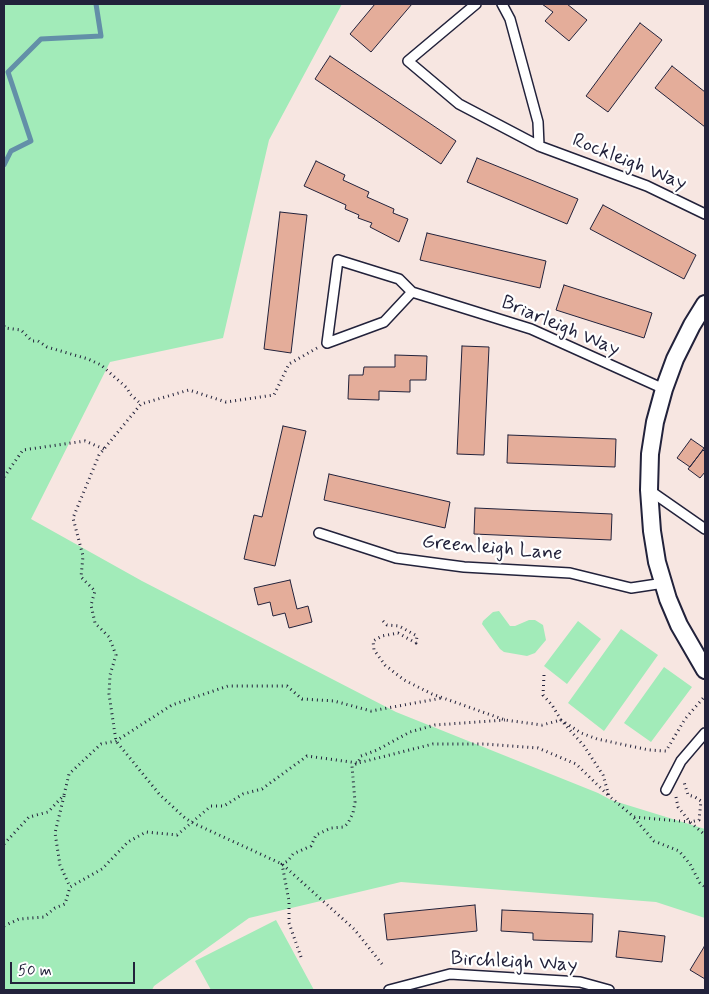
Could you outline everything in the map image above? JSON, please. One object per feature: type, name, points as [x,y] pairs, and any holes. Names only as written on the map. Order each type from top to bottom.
[{"type":"street","points":[[703,661],[679,625],[668,599],[657,562],[648,490],[650,454],[655,422],[664,390],[674,359],[705,304]]},
{"type":"lane","name":"Rockleigh Way","points":[[476,4],[408,61],[459,104],[539,146],[647,186],[705,214]]},
{"type":"lane","name":"Rockleigh Way","points":[[502,4],[510,19],[538,122],[539,146]]},
{"type":"lane","points":[[338,260],[399,279],[412,292],[384,322],[327,343],[338,260]]},
{"type":"lane","name":"Briarleigh Way","points":[[412,292],[531,329],[664,390]]},
{"type":"lane","points":[[648,490],[705,529]]},
{"type":"lane","name":"Greenleigh Lane","points":[[319,533],[396,558],[464,567],[570,573],[631,588],[664,584]]},
{"type":"lane","points":[[670,790],[681,761],[705,732]]},
{"type":"lane","name":"Birchleigh Way","points":[[389,990],[450,974],[580,982],[608,990]]},
{"type":"path","points":[[4,326],[5,328],[21,330],[32,341],[38,341],[47,347],[88,358],[101,364],[127,388],[140,404]]},
{"type":"path","points":[[327,343],[289,364],[274,395],[226,402],[189,390],[140,404],[99,455],[73,518],[83,556],[81,577],[95,591],[91,605],[95,622],[109,637],[116,655],[110,675],[109,694],[116,742],[160,794],[193,823],[282,864],[354,929],[382,964]]},
{"type":"path","points":[[4,477],[22,450],[85,441],[104,449]]},
{"type":"path","points":[[383,621],[387,625],[399,626],[417,636],[416,643],[398,634],[382,636],[373,641],[374,650],[385,665],[404,680],[442,698],[505,720],[542,725],[561,720],[597,739],[649,750],[666,751],[685,719],[705,696]]},
{"type":"path","points":[[544,675],[543,695],[561,720],[584,746],[603,775],[609,796]]},
{"type":"path","points":[[70,887],[60,865],[55,833],[69,774],[101,744],[116,742],[172,705],[228,686],[287,686],[302,699],[334,701],[371,711],[442,698]]},
{"type":"path","points":[[358,763],[360,756],[377,750],[410,732],[435,725],[505,720]]},
{"type":"path","points":[[282,864],[288,861],[293,854],[311,846],[316,834],[331,828],[344,828],[348,823],[353,813],[355,802],[352,766],[433,744],[485,744],[538,748],[576,764],[634,817],[654,841],[679,851],[690,864],[700,883],[705,887]]},
{"type":"path","points":[[4,926],[19,919],[44,917],[55,908],[64,904],[70,887],[102,869],[128,842],[146,832],[177,835],[211,806],[224,806],[243,794],[262,789],[307,756],[358,763]]},
{"type":"path","points":[[634,817],[690,822],[699,820],[701,801],[696,797],[688,795],[683,781],[678,780]]},
{"type":"path","points":[[670,790],[678,806],[690,822],[705,835]]},
{"type":"path","points":[[4,844],[30,816],[48,812],[64,795]]},
{"type":"path","points":[[282,864],[289,901],[289,923],[301,957]]},
{"type":"green space","points":[[4,4],[342,4],[269,140],[223,338],[110,362],[31,519],[142,581],[396,712],[598,793],[611,800],[705,829],[705,918],[656,902],[401,882],[249,918],[154,986],[152,990],[4,990]]},
{"type":"green space","points":[[499,611],[510,626],[515,626],[529,620],[535,620],[543,625],[546,640],[535,653],[527,656],[504,652],[500,649],[482,624],[493,612]]},
{"type":"green space","points":[[578,621],[601,639],[567,684],[544,666]]},
{"type":"green space","points":[[621,629],[658,655],[604,731],[568,703]]},
{"type":"green space","points":[[664,667],[692,687],[651,742],[624,723]]},
{"type":"green space","points":[[276,920],[314,990],[211,990],[195,961]]},
{"type":"building","points":[[375,4],[412,4],[371,52],[350,34]]},
{"type":"building","points":[[542,4],[567,4],[587,20],[569,41],[545,21],[553,12]]},
{"type":"building","points":[[640,23],[662,40],[608,112],[586,96]]},
{"type":"building","points":[[330,56],[456,141],[441,164],[315,79]]},
{"type":"building","points":[[672,66],[705,92],[705,127],[655,88]]},
{"type":"building","points":[[477,158],[578,199],[567,224],[467,182]]},
{"type":"building","points":[[316,161],[345,175],[343,180],[369,192],[367,197],[394,209],[393,213],[408,219],[399,242],[370,227],[372,223],[358,218],[359,215],[345,209],[346,205],[304,186]]},
{"type":"building","points":[[603,205],[696,255],[684,279],[590,229]]},
{"type":"building","points":[[280,212],[307,215],[291,353],[264,349]]},
{"type":"building","points":[[427,233],[546,261],[540,288],[420,260]]},
{"type":"building","points":[[564,285],[652,313],[644,338],[556,310]]},
{"type":"building","points":[[462,346],[489,347],[484,455],[457,454]]},
{"type":"building","points":[[395,355],[427,356],[426,380],[410,380],[410,392],[379,391],[379,400],[348,399],[349,375],[363,375],[364,367],[395,367]]},
{"type":"building","points":[[283,426],[306,431],[275,566],[244,559],[254,515],[262,517]]},
{"type":"building","points":[[508,435],[616,439],[615,467],[507,463]]},
{"type":"building","points":[[691,439],[704,448],[690,467],[677,458]]},
{"type":"building","points":[[703,450],[705,452],[705,472],[700,478],[688,469]]},
{"type":"building","points":[[329,474],[450,502],[445,528],[324,500]]},
{"type":"building","points":[[475,508],[612,514],[611,540],[474,534]]},
{"type":"building","points":[[290,580],[297,609],[308,606],[312,622],[289,628],[285,613],[273,616],[270,602],[258,605],[254,588]]},
{"type":"building","points":[[475,905],[477,931],[387,940],[384,914]]},
{"type":"building","points":[[502,910],[593,914],[592,942],[533,940],[533,933],[501,931]]},
{"type":"building","points":[[619,931],[665,936],[662,962],[616,957]]},
{"type":"building","points":[[705,948],[705,979],[690,970]]},
{"type":"waterway","points":[[4,165],[11,151],[31,141],[8,72],[41,39],[101,36],[96,4]]}]
